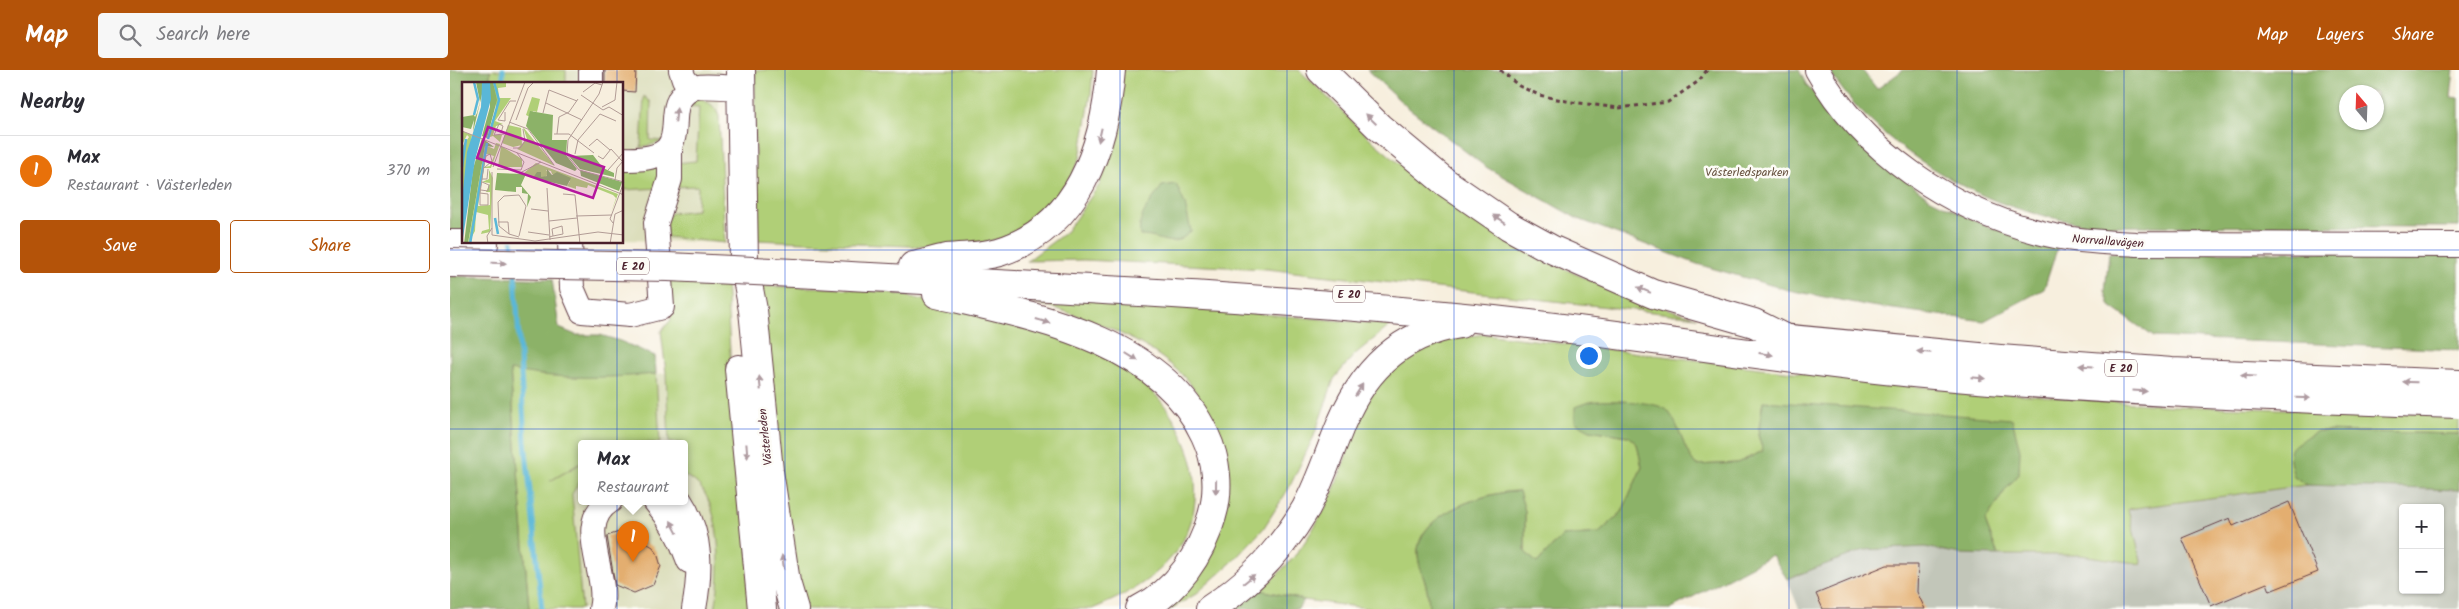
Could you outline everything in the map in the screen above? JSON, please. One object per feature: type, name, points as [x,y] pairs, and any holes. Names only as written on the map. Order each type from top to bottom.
[{"type":"main road","name":"E 20","points":[[906,272],[947,258],[997,253],[1017,246],[1037,235],[1055,221],[1074,197],[1091,165],[1103,124],[1111,70]]},
{"type":"main road","name":"E 20","points":[[1321,70],[1379,127],[1445,182],[1509,226],[1551,249],[1653,294],[1754,323],[1784,338]]},
{"type":"main road","name":"Västerleden","points":[[741,79],[744,263],[752,310],[769,471],[786,582],[794,609]]},
{"type":"main road","name":"E 20","points":[[450,244],[906,272],[1352,294],[2000,359],[2172,372],[2459,384]]},
{"type":"main road","name":"E 20","points":[[450,263],[668,267],[816,267]]},
{"type":"main road","name":"Västerleden","points":[[744,263],[735,313],[762,609]]},
{"type":"main road","name":"E 20","points":[[906,272],[1492,320],[1912,373],[2142,391],[2459,404]]},
{"type":"main road","name":"E 20","points":[[906,272],[933,293],[997,308],[1068,328],[1126,353],[1171,386],[1197,417],[1209,443],[1216,483],[1215,507],[1206,537],[1192,563],[1171,587],[1140,609]]},
{"type":"main road","name":"E 20","points":[[1210,609],[1258,572],[1283,543],[1306,507],[1356,394],[1380,362],[1394,350],[1425,332],[1492,320]]},
{"type":"street","name":"Norrvallavägen","points":[[1817,70],[1827,88],[1855,122],[1889,154],[1926,182],[1964,205],[2002,221],[2039,233],[2095,242],[2136,244],[2459,245]]},
{"type":"street","points":[[570,244],[572,288],[582,311],[630,315],[662,307],[656,224],[670,179],[670,146],[675,134],[676,109],[687,79],[741,79]]},
{"type":"street","points":[[624,159],[650,159],[670,146]]},
{"type":"street","points":[[590,505],[587,509],[582,530],[590,609]]},
{"type":"street","points":[[601,609],[605,596],[593,543],[593,524],[604,505]]},
{"type":"street","points":[[659,505],[668,515],[678,533],[696,599]]},
{"type":"street","points":[[683,505],[689,514],[697,538],[699,570],[696,599]]},
{"type":"path","points":[[1500,70],[1519,86],[1540,95],[1571,102],[1620,108],[1668,102],[1699,81],[1707,70]]},
{"type":"shaded area","points":[[519,70],[720,70],[719,116],[725,243],[624,240],[624,82],[519,82]]},
{"type":"shaded area","points":[[666,373],[755,609],[563,609],[531,374],[628,377]]},
{"type":"shaded area","points":[[2307,485],[2459,490],[2459,609],[1799,609],[1787,579],[1864,550],[1925,547],[1960,554],[2081,555],[2142,564],[2127,509]]},
{"type":"green space","points":[[450,70],[490,70],[490,82],[462,82],[462,237],[450,237]]},
{"type":"green space","points":[[490,70],[566,70],[566,82],[490,82]]},
{"type":"green space","points":[[755,70],[1093,70],[1091,94],[1080,158],[1072,176],[1047,211],[1012,236],[958,248],[755,240]]},
{"type":"green space","points":[[1119,70],[1299,70],[1376,144],[1449,201],[1487,226],[1568,270],[1610,289],[1697,317],[1267,269],[1084,260],[1027,261],[1066,232],[1100,184],[1118,88]]},
{"type":"green space","name":"Västerledsparken","points":[[1367,70],[1799,70],[1807,86],[1862,146],[1929,198],[1986,226],[2058,246],[2044,289],[1984,321],[1871,306],[1788,290],[1697,264],[1576,218],[1486,167],[1406,106]]},
{"type":"green space","points":[[1829,70],[1862,70],[1877,89],[1903,70],[2454,70],[2451,97],[2459,98],[2459,227],[2095,226],[2052,218],[1997,202],[1940,173],[1897,144],[1859,110]]},
{"type":"green space","points":[[644,96],[651,102],[650,140],[666,141],[641,147]]},
{"type":"green space","points":[[694,99],[710,103],[719,116],[725,243],[667,237],[666,222],[671,213],[697,210],[698,186],[673,187],[676,163],[696,161],[699,107],[685,106]]},
{"type":"green space","points":[[667,166],[661,188],[624,190],[624,167]]},
{"type":"green space","points":[[1176,184],[1185,204],[1191,231],[1184,237],[1172,241],[1140,236],[1140,222],[1149,204],[1162,186]]},
{"type":"green space","points":[[2459,251],[2459,350],[2154,337],[2110,306],[2105,291],[2109,253]]},
{"type":"green space","points":[[450,276],[552,279],[559,328],[576,335],[600,335],[620,341],[655,356],[656,374],[564,377],[510,370],[529,609],[450,609]]},
{"type":"green space","points":[[669,276],[726,278],[731,370],[755,609],[715,609],[719,576],[719,556],[713,514],[707,497],[697,484],[688,478],[688,440],[669,440],[666,373],[661,331],[671,320],[667,290]]},
{"type":"green space","points":[[759,286],[858,290],[910,297],[1027,326],[1090,349],[1118,364],[1144,384],[1166,407],[1189,451],[1194,475],[1195,501],[1191,521],[1184,539],[1173,555],[1145,582],[1092,609],[802,609],[794,589]]},
{"type":"green space","points":[[986,290],[1391,325],[1354,355],[1334,379],[1314,436],[1289,488],[1263,529],[1233,561],[1196,594],[1171,609],[1151,609],[1196,569],[1212,433],[1212,422],[1209,415],[1186,379],[1163,359],[1137,342],[1107,327],[1075,315]]},
{"type":"green space","points":[[1485,334],[1898,385],[2174,406],[2459,414],[2459,434],[2317,431],[2294,476],[2307,485],[2128,509],[2142,564],[2081,555],[1998,555],[1985,521],[2006,489],[2019,474],[1763,401],[1758,435],[1763,451],[1737,463],[1696,465],[1685,451],[1678,428],[1590,430],[1628,436],[1637,444],[1642,467],[1622,512],[1599,533],[1562,536],[1537,563],[1525,552],[1525,511],[1518,491],[1490,495],[1474,500],[1443,515],[1431,524],[1422,536],[1418,549],[1420,565],[1428,592],[1429,609],[1373,609],[1304,600],[1261,590],[1293,558],[1319,519],[1331,496],[1362,413],[1384,376],[1398,361],[1424,345],[1432,342]]},
{"type":"green space","points":[[510,369],[542,375],[656,374],[660,440],[578,440],[578,464],[550,481],[578,465],[578,484],[572,494],[582,609],[529,609]]},
{"type":"green space","points":[[1607,401],[1644,403],[1663,408],[1672,417],[1696,465],[1737,463],[1763,451],[1758,435],[1763,401],[2012,419],[2020,450],[2019,474],[2006,489],[1985,521],[1998,555],[1960,554],[1925,547],[1864,550],[1787,579],[1772,555],[1670,609],[1429,609],[1428,592],[1420,565],[1418,549],[1422,536],[1431,524],[1458,507],[1490,495],[1519,491],[1525,511],[1525,552],[1537,563],[1562,536],[1599,533],[1622,512],[1642,467],[1637,444],[1628,436],[1590,430],[1575,422],[1575,407],[1590,402]]},
{"type":"green space","points":[[2317,431],[2459,434],[2459,490],[2307,485],[2294,476],[2290,452],[2296,444]]},
{"type":"green space","points":[[1261,590],[1304,600],[1298,609],[1229,609]]},
{"type":"building","points":[[605,70],[636,70],[635,92],[624,91],[624,82],[605,82]]},
{"type":"building","points":[[2289,502],[2318,572],[2270,591],[2267,583],[2211,606],[2182,538],[2230,518],[2233,526]]},
{"type":"building","points":[[628,529],[631,539],[641,540],[653,547],[661,566],[653,585],[634,593],[615,585],[607,536]]},
{"type":"building","points":[[1887,565],[1918,565],[1917,592],[1925,609],[1823,609],[1816,594]]},
{"type":"waterway","points":[[503,70],[503,82]]},
{"type":"waterway","points":[[512,244],[513,257]]},
{"type":"waterway","points":[[515,273],[525,441],[542,609]]},
{"type":"place","name":"Max","points":[[633,562]]}]
